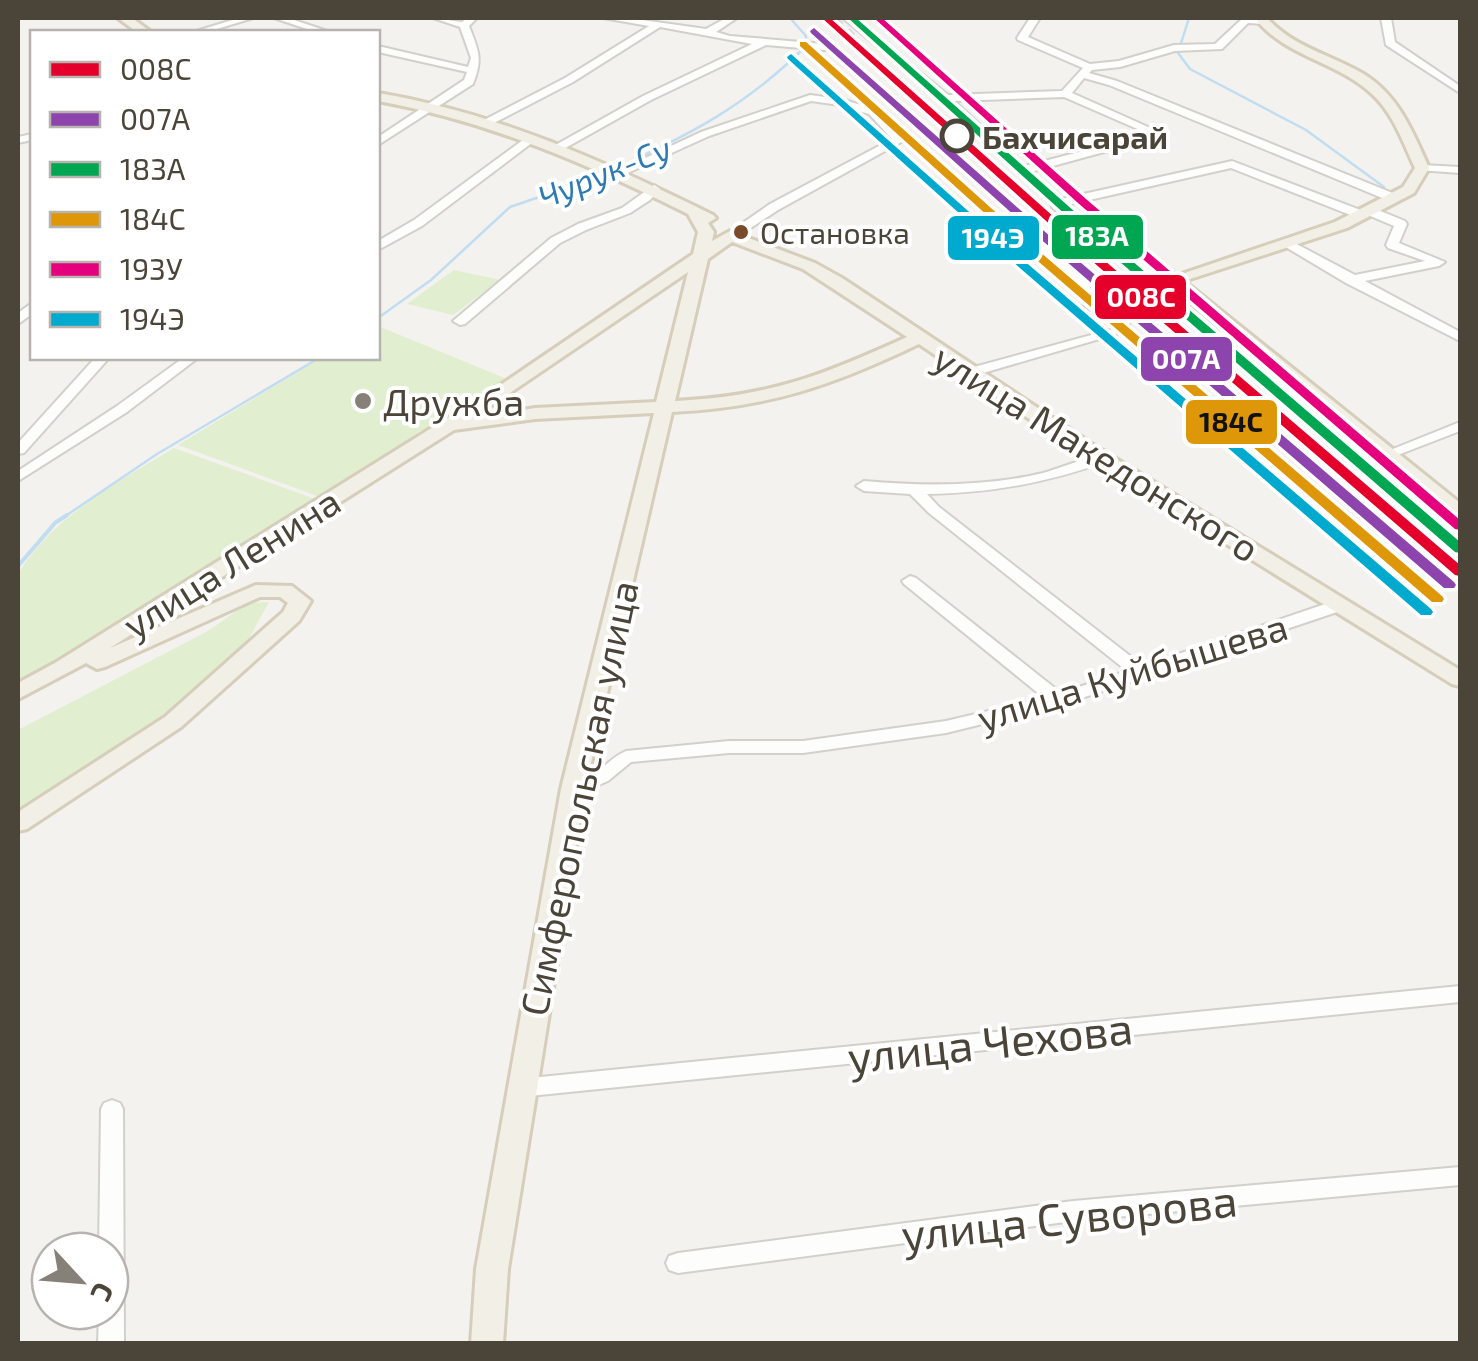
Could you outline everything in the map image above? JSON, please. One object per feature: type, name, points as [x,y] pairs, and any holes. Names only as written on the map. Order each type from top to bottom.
[{"type":"main road","points":[[1172,280],[1366,213],[1409,190],[1422,168],[1395,109],[1371,86],[1280,38],[1262,19]]},
{"type":"main road","points":[[380,97],[432,106],[531,140],[654,189],[728,231]]},
{"type":"main road","points":[[694,211],[706,232],[714,237],[728,231]]},
{"type":"main road","name":"улица Ленина","points":[[18,692],[63,668],[505,390],[700,259],[728,231]]},
{"type":"main road","name":"улица Македонского","points":[[728,231],[809,266],[1102,458],[1460,679]]},
{"type":"main road","name":"Симферопольская улица","points":[[487,1344],[492,1270],[520,1088],[573,788],[706,232]]},
{"type":"main road","points":[[1172,280],[1385,456],[1460,512]]},
{"type":"main road","points":[[443,430],[532,413],[732,402],[788,392],[918,338]]},
{"type":"main road","points":[[505,390],[496,400],[498,407],[532,413]]},
{"type":"main road","points":[[18,700],[256,590],[284,590],[299,598],[299,607],[291,616],[173,722],[18,823]]},
{"type":"street","points":[[205,30],[248,18]]},
{"type":"street","points":[[279,18],[318,30]]},
{"type":"street","points":[[380,141],[469,82],[476,58],[468,21],[438,18]]},
{"type":"street","points":[[608,18],[633,19],[762,43],[824,47]]},
{"type":"street","points":[[707,33],[732,18]]},
{"type":"street","points":[[848,18],[946,98],[1109,250],[1172,280]]},
{"type":"street","points":[[1035,18],[1022,38],[1084,71],[1391,197]]},
{"type":"street","points":[[1386,18],[1390,43],[1460,90]]},
{"type":"street","points":[[1065,94],[1084,71],[1180,48],[1218,47],[1246,20],[1262,19]]},
{"type":"street","points":[[486,123],[569,80],[658,24]]},
{"type":"street","points":[[556,150],[647,98],[762,43]]},
{"type":"street","points":[[380,48],[474,71]]},
{"type":"street","points":[[946,98],[1065,94],[1160,134],[1020,170]]},
{"type":"street","points":[[610,171],[810,98],[872,112],[899,140],[728,231]]},
{"type":"street","points":[[380,245],[531,140]]},
{"type":"street","points":[[1056,204],[1232,164],[1401,224],[1392,245],[1440,262],[1351,280]]},
{"type":"street","points":[[1422,168],[1460,170]]},
{"type":"street","points":[[460,321],[572,231],[644,203],[654,189]]},
{"type":"street","points":[[968,372],[1123,330],[1124,325],[1089,302],[1088,289],[1075,272],[1015,224]]},
{"type":"street","points":[[1285,243],[1460,338]]},
{"type":"street","points":[[19,450],[100,360]]},
{"type":"street","points":[[18,477],[188,360]]},
{"type":"street","points":[[1385,456],[1460,426]]},
{"type":"street","points":[[864,486],[916,491],[1021,484],[1102,458]]},
{"type":"street","points":[[916,491],[934,510],[1141,673]]},
{"type":"street","points":[[910,581],[1058,700]]},
{"type":"street","name":"улица Куйбышева","points":[[573,788],[601,777],[626,757],[728,747],[803,747],[946,726],[1058,700],[1340,606]]},
{"type":"street","name":"улица Чехова","points":[[520,1088],[1460,994]]},
{"type":"street","points":[[111,1344],[112,1109]]},
{"type":"street","name":"улица Суворова","points":[[678,1263],[1073,1211],[1460,1176]]},
{"type":"green space","points":[[454,270],[500,280],[453,315],[407,304]]},
{"type":"green space","name":"Дружба","points":[[380,327],[507,379],[443,422],[418,432],[418,439],[328,500],[178,445],[318,360],[380,360]]},
{"type":"green space","points":[[174,448],[318,500],[18,686],[18,574],[68,518]]},
{"type":"green space","points":[[269,602],[241,653],[162,724],[18,816],[18,730],[208,631],[248,603]]},
{"type":"waterway","name":"Чурук-Су","points":[[614,169],[716,117],[784,67],[806,46],[806,36],[790,18]]},
{"type":"waterway","points":[[1189,18],[1178,53],[1190,69],[1306,130],[1384,187]]},
{"type":"waterway","name":"Чурук-Су","points":[[380,317],[431,280],[510,207],[606,174]]},
{"type":"waterway","name":"Чурук-Су","points":[[64,517],[157,454],[316,360]]},
{"type":"waterway","name":"Чурук-Су","points":[[18,566],[64,517]]},
{"type":"railway","points":[[837,18],[855,35]]},
{"type":"transit line","name":"008С","points":[[826,18],[1059,227],[1460,572]]},
{"type":"transit line","name":"183А","points":[[852,18],[1071,214],[1460,549]]},
{"type":"transit line","name":"193У","points":[[878,18],[1082,201],[1460,526]]},
{"type":"transit line","name":"007А","points":[[814,31],[1048,240],[1449,585]]},
{"type":"transit line","name":"184С","points":[[803,44],[1036,254],[1437,599]]},
{"type":"transit line","name":"194Э","points":[[791,57],[1025,267],[1426,612]]},
{"type":"place","name":"Бахчисарай","points":[[957,136]]},
{"type":"place","name":"Остановка","points":[[741,232]]},
{"type":"place","name":"Дружба","points":[[363,401]]}]
